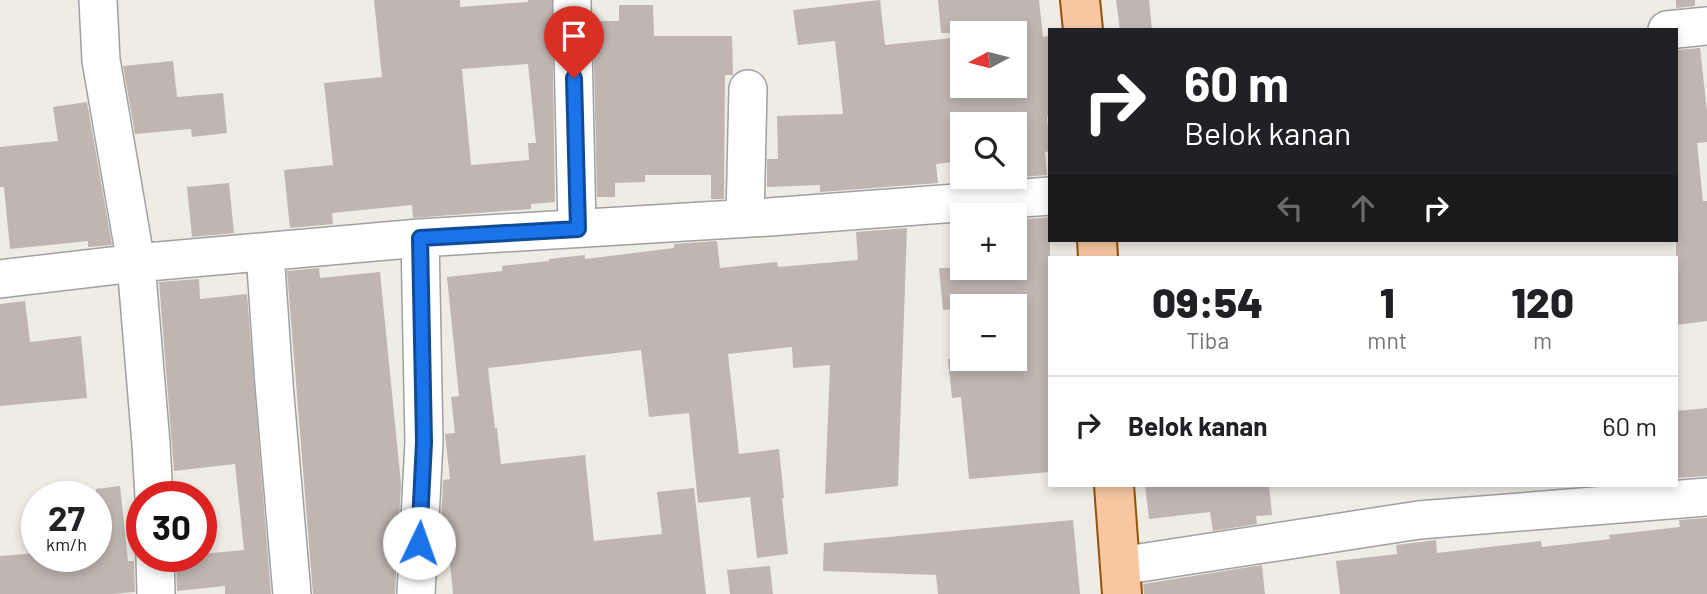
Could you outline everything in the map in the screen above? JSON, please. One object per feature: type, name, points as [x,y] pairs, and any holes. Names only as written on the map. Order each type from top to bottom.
[{"type":"main road","points":[[1080,0],[1083,28]]},
{"type":"main road","points":[[1114,487],[1121,580]]},
{"type":"street","points":[[98,0],[101,60],[136,263],[153,481]]},
{"type":"street","points":[[572,2],[578,229]]},
{"type":"street","points":[[1678,29],[1707,26]]},
{"type":"street","points":[[746,218],[748,89]]},
{"type":"street","points":[[0,279],[136,263],[420,238],[1048,196]]},
{"type":"street","points":[[416,594],[424,442],[420,238]]},
{"type":"street","points":[[265,252],[292,594]]},
{"type":"street","points":[[1121,580],[1419,520],[1707,497]]},
{"type":"street","points":[[155,572],[156,594]]},
{"type":"building","points":[[374,0],[460,0],[460,7],[552,0],[555,202],[531,204],[531,209],[413,218],[412,205],[332,213],[333,224],[290,228],[284,170],[333,165],[324,83],[382,77]],"holes":[[[528,64],[536,143],[528,143],[529,160],[471,165],[462,69]]]},
{"type":"building","points":[[880,0],[885,45],[950,38],[950,98],[1027,98],[1027,21],[950,21],[950,33],[941,33],[938,0],[1039,0],[1043,37],[1048,36],[1048,151],[1045,152],[1047,175],[1027,177],[1027,112],[950,112],[950,162],[936,164],[938,183],[820,192],[820,185],[767,187],[767,159],[778,159],[777,116],[843,114],[835,41],[798,45],[793,10]]},
{"type":"building","points":[[1116,0],[1149,0],[1152,28],[1120,28]]},
{"type":"building","points":[[1676,0],[1695,0],[1695,6],[1676,8]]},
{"type":"building","points":[[619,5],[653,5],[654,36],[732,36],[733,75],[725,75],[724,199],[711,199],[711,175],[645,175],[645,182],[615,183],[615,197],[597,197],[593,21],[619,21]]},
{"type":"building","points":[[1700,48],[1707,111],[1707,142],[1697,143],[1703,201],[1707,201],[1707,321],[1678,325],[1676,242],[1678,50]]},
{"type":"building","points":[[173,61],[177,97],[223,93],[227,133],[192,137],[191,129],[135,134],[123,66]]},
{"type":"building","points":[[87,102],[112,245],[88,247],[88,241],[10,249],[4,187],[0,187],[0,147],[58,141],[53,107]]},
{"type":"building","points":[[229,183],[234,233],[192,237],[187,187]]},
{"type":"building","points":[[1048,217],[1048,472],[969,479],[961,397],[952,398],[948,359],[950,371],[1027,371],[1027,294],[950,294],[950,309],[943,310],[939,268],[950,268],[950,280],[1027,280],[1027,219]]},
{"type":"building","points":[[907,228],[898,486],[825,494],[830,365],[793,368],[792,347],[728,354],[739,454],[779,449],[788,554],[757,558],[750,497],[698,503],[689,413],[649,417],[641,350],[488,368],[501,464],[585,455],[594,541],[662,534],[657,492],[694,488],[706,594],[453,594],[450,563],[439,565],[443,480],[450,479],[445,434],[455,433],[451,397],[459,396],[447,277],[502,271],[502,266],[549,259],[585,255],[585,259],[674,248],[674,244],[717,241],[720,268],[777,262],[778,267],[858,260],[856,232]]},
{"type":"building","points":[[319,268],[320,278],[380,272],[401,484],[395,594],[313,594],[287,271]]},
{"type":"building","points":[[199,279],[200,299],[247,294],[271,594],[225,594],[225,586],[177,591],[176,572],[217,572],[217,553],[244,550],[235,464],[174,471],[159,282]]},
{"type":"building","points":[[25,301],[30,342],[81,336],[87,398],[0,406],[0,304]]},
{"type":"building","points":[[1707,408],[1707,476],[1678,478],[1678,411]]},
{"type":"building","points":[[120,486],[126,572],[134,572],[135,592],[0,594],[0,556],[21,554],[21,572],[112,572],[112,487]]},
{"type":"building","points":[[1145,487],[1269,487],[1272,515],[1256,516],[1257,524],[1213,531],[1210,512],[1149,519]]},
{"type":"building","points":[[1707,518],[1707,594],[1340,594],[1336,561],[1397,554],[1396,545],[1436,540],[1437,553],[1541,541],[1542,547],[1610,539],[1609,535],[1680,527],[1679,520]]},
{"type":"building","points":[[1073,520],[1080,594],[938,594],[936,575],[823,571],[824,543]]},
{"type":"building","points":[[1262,565],[1265,594],[1144,594],[1143,584]]},
{"type":"building","points":[[770,566],[773,594],[730,594],[727,570]]},
{"type":"route","points":[[419,543],[424,442],[420,238],[578,229],[574,78]]}]
